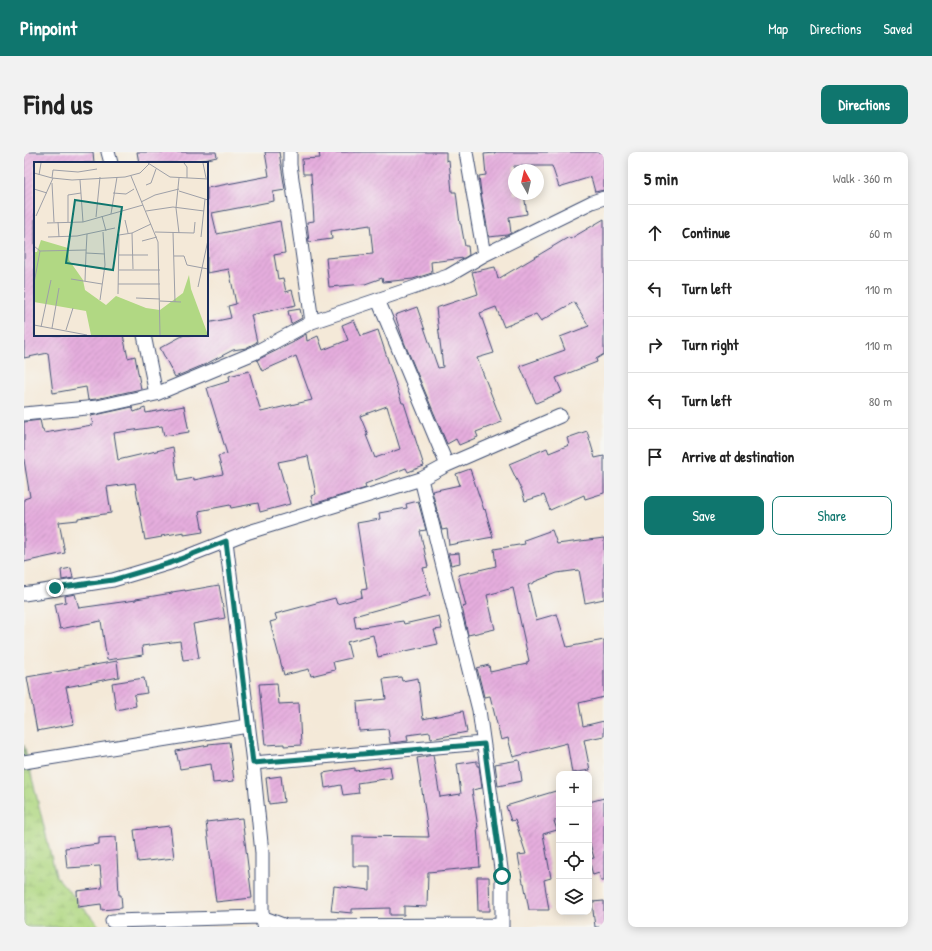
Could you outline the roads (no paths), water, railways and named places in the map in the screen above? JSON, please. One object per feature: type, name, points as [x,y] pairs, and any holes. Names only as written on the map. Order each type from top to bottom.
[{"type":"street","points":[[108,152],[110,162]]},
{"type":"street","points":[[290,152],[312,322]]},
{"type":"street","points":[[466,152],[484,255]]},
{"type":"street","points":[[24,414],[97,407],[156,394],[254,353],[312,322],[448,276],[484,255],[592,202],[604,198]]},
{"type":"street","points":[[378,300],[446,465]]},
{"type":"street","points":[[144,336],[156,394]]},
{"type":"street","points":[[24,594],[113,580],[170,563],[249,532],[421,479],[446,465],[560,416]]},
{"type":"street","points":[[112,921],[262,922],[286,926],[502,926],[502,876],[479,710],[421,479]]},
{"type":"street","points":[[226,541],[253,763],[262,853],[262,922]]},
{"type":"street","points":[[24,762],[248,726]]},
{"type":"street","points":[[253,763],[484,744]]}]
